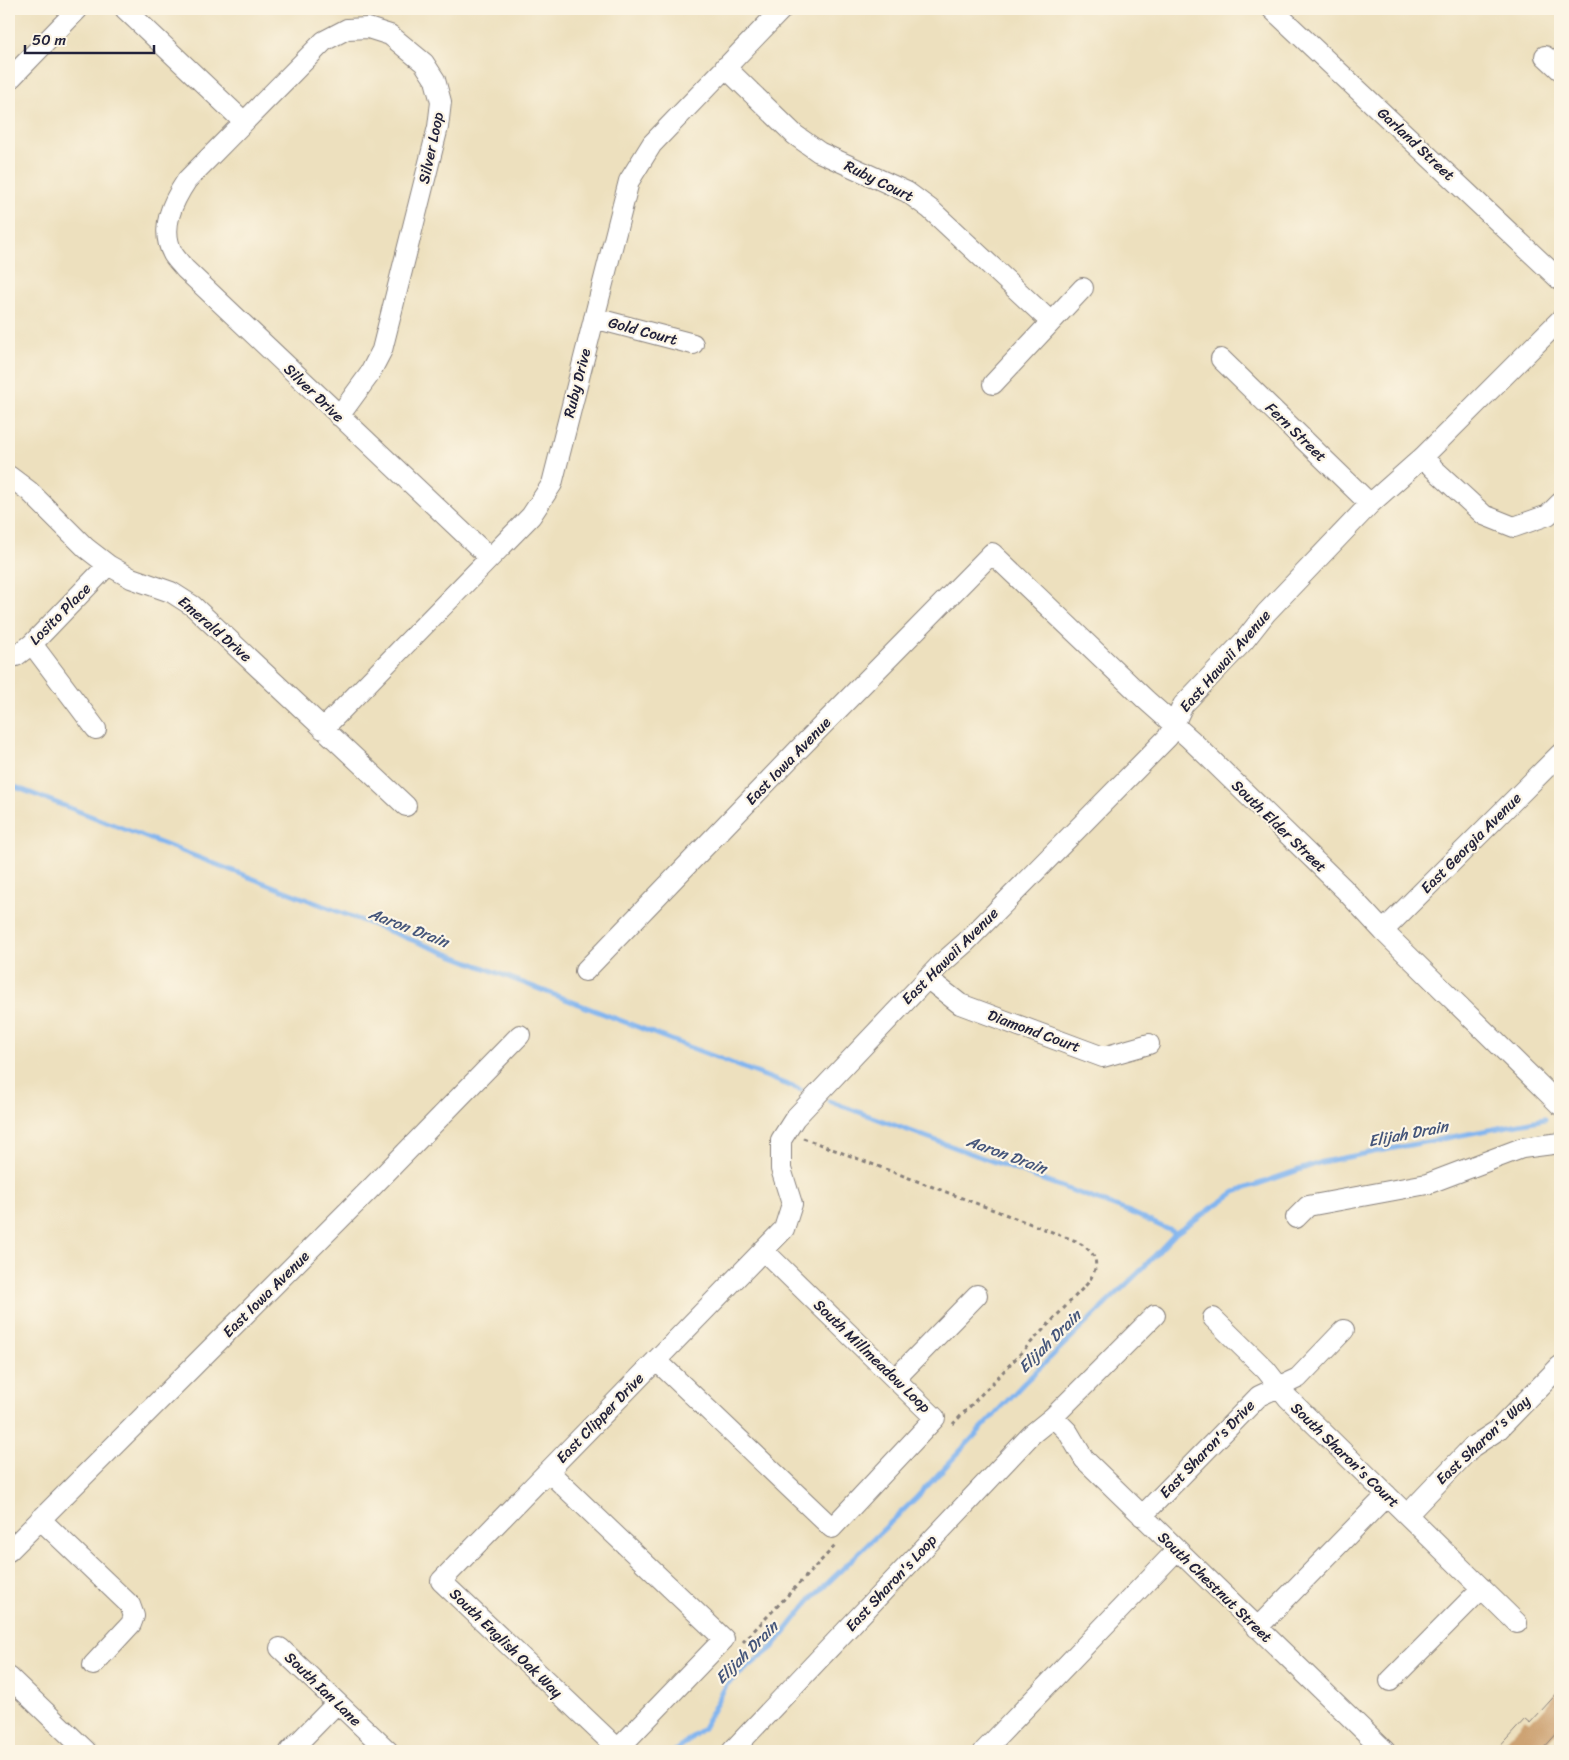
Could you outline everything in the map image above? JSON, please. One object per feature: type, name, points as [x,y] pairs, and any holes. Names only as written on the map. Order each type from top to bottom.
[{"type":"street","points":[[9,80],[78,9]]},
{"type":"street","points":[[125,9],[244,122]]},
{"type":"street","name":"Ruby Drive","points":[[323,729],[531,516],[552,484],[629,181],[652,144],[782,9]]},
{"type":"street","name":"Garland Street","points":[[1272,9],[1560,280]]},
{"type":"street","name":"Silver Loop","points":[[169,212],[187,180],[324,41],[347,29],[368,28],[390,35],[424,63],[435,80],[441,102],[438,127],[382,350],[369,375],[339,416]]},
{"type":"street","points":[[1545,56],[1560,70]]},
{"type":"street","name":"Ruby Court","points":[[725,68],[795,135],[819,152],[907,192],[930,209],[1051,322]]},
{"type":"street","name":"Silver Drive","points":[[169,212],[167,233],[172,253],[184,269],[490,558]]},
{"type":"street","points":[[993,384],[1083,288]]},
{"type":"street","name":"Gold Court","points":[[594,318],[693,344]]},
{"type":"street","name":"East Hawaii Avenue","points":[[795,1118],[927,978],[965,943],[1168,737],[1183,705],[1244,641],[1266,613],[1370,504],[1423,457],[1560,320]]},
{"type":"street","name":"Fern Street","points":[[1221,359],[1370,504]]},
{"type":"street","points":[[1423,457],[1484,515],[1514,528],[1548,515],[1560,503]]},
{"type":"street","name":"Emerald Drive","points":[[9,476],[29,492],[86,548],[108,565],[131,578],[171,592],[193,606],[406,806]]},
{"type":"street","name":"South Elder Street","points":[[992,553],[1174,724],[1344,889],[1382,931],[1560,1105]]},
{"type":"street","name":"East Iowa Avenue","points":[[585,971],[800,748],[992,553]]},
{"type":"street","name":"Losito Place","points":[[9,658],[16,656],[32,644],[108,565]]},
{"type":"street","points":[[32,644],[96,729]]},
{"type":"street","name":"East Georgia Avenue","points":[[1382,931],[1560,754]]},
{"type":"street","name":"Diamond Court","points":[[927,978],[960,1004],[1103,1057],[1150,1044]]},
{"type":"street","name":"East Iowa Avenue","points":[[9,1551],[366,1193],[520,1035]]},
{"type":"street","name":"East Clipper Drive","points":[[617,1750],[724,1639],[548,1470],[784,1229],[792,1204],[781,1169],[781,1140],[795,1118]]},
{"type":"street","points":[[1296,1218],[1308,1206],[1428,1184],[1522,1148],[1560,1143]]},
{"type":"street","name":"South Millmeadow Loop","points":[[656,1360],[832,1528],[936,1418],[763,1250]]},
{"type":"street","points":[[896,1379],[977,1295]]},
{"type":"street","name":"East Sharon's Loop","points":[[732,1751],[1025,1441],[1053,1417],[1155,1315]]},
{"type":"street","name":"South Sharon's Court","points":[[1213,1318],[1266,1370],[1288,1398],[1517,1622]]},
{"type":"street","name":"East Sharon's Drive","points":[[1142,1516],[1259,1396],[1298,1378],[1344,1330]]},
{"type":"street","name":"East Sharon's Way","points":[[1407,1514],[1472,1447],[1498,1430],[1560,1366]]},
{"type":"street","name":"South Chestnut Street","points":[[1053,1417],[1068,1432],[1084,1459],[1385,1751]]},
{"type":"street","name":"South English Oak Way","points":[[548,1470],[441,1580],[617,1750]]},
{"type":"street","points":[[1257,1628],[1386,1495]]},
{"type":"street","points":[[40,1519],[130,1605],[134,1616],[131,1624],[93,1665]]},
{"type":"street","points":[[984,1751],[1177,1550]]},
{"type":"street","points":[[1390,1681],[1482,1588]]},
{"type":"street","name":"South Ian Lane","points":[[280,1648],[388,1751]]},
{"type":"street","points":[[9,1677],[86,1751]]},
{"type":"street","points":[[290,1751],[337,1702]]},
{"type":"building","points":[[1560,1690],[1560,1730],[1541,1751],[1496,1751],[1525,1719],[1530,1723]]},
{"type":"waterway","name":"Aaron Drain","points":[[9,786],[801,1090]]},
{"type":"waterway","name":"Aaron Drain","points":[[829,1101],[1130,1212],[1176,1233]]},
{"type":"waterway","name":"Elijah Drain","points":[[675,1751],[703,1728],[727,1684],[773,1647],[809,1601],[916,1498],[1024,1383],[1139,1272],[1176,1233],[1235,1192],[1322,1162],[1545,1119]]}]
